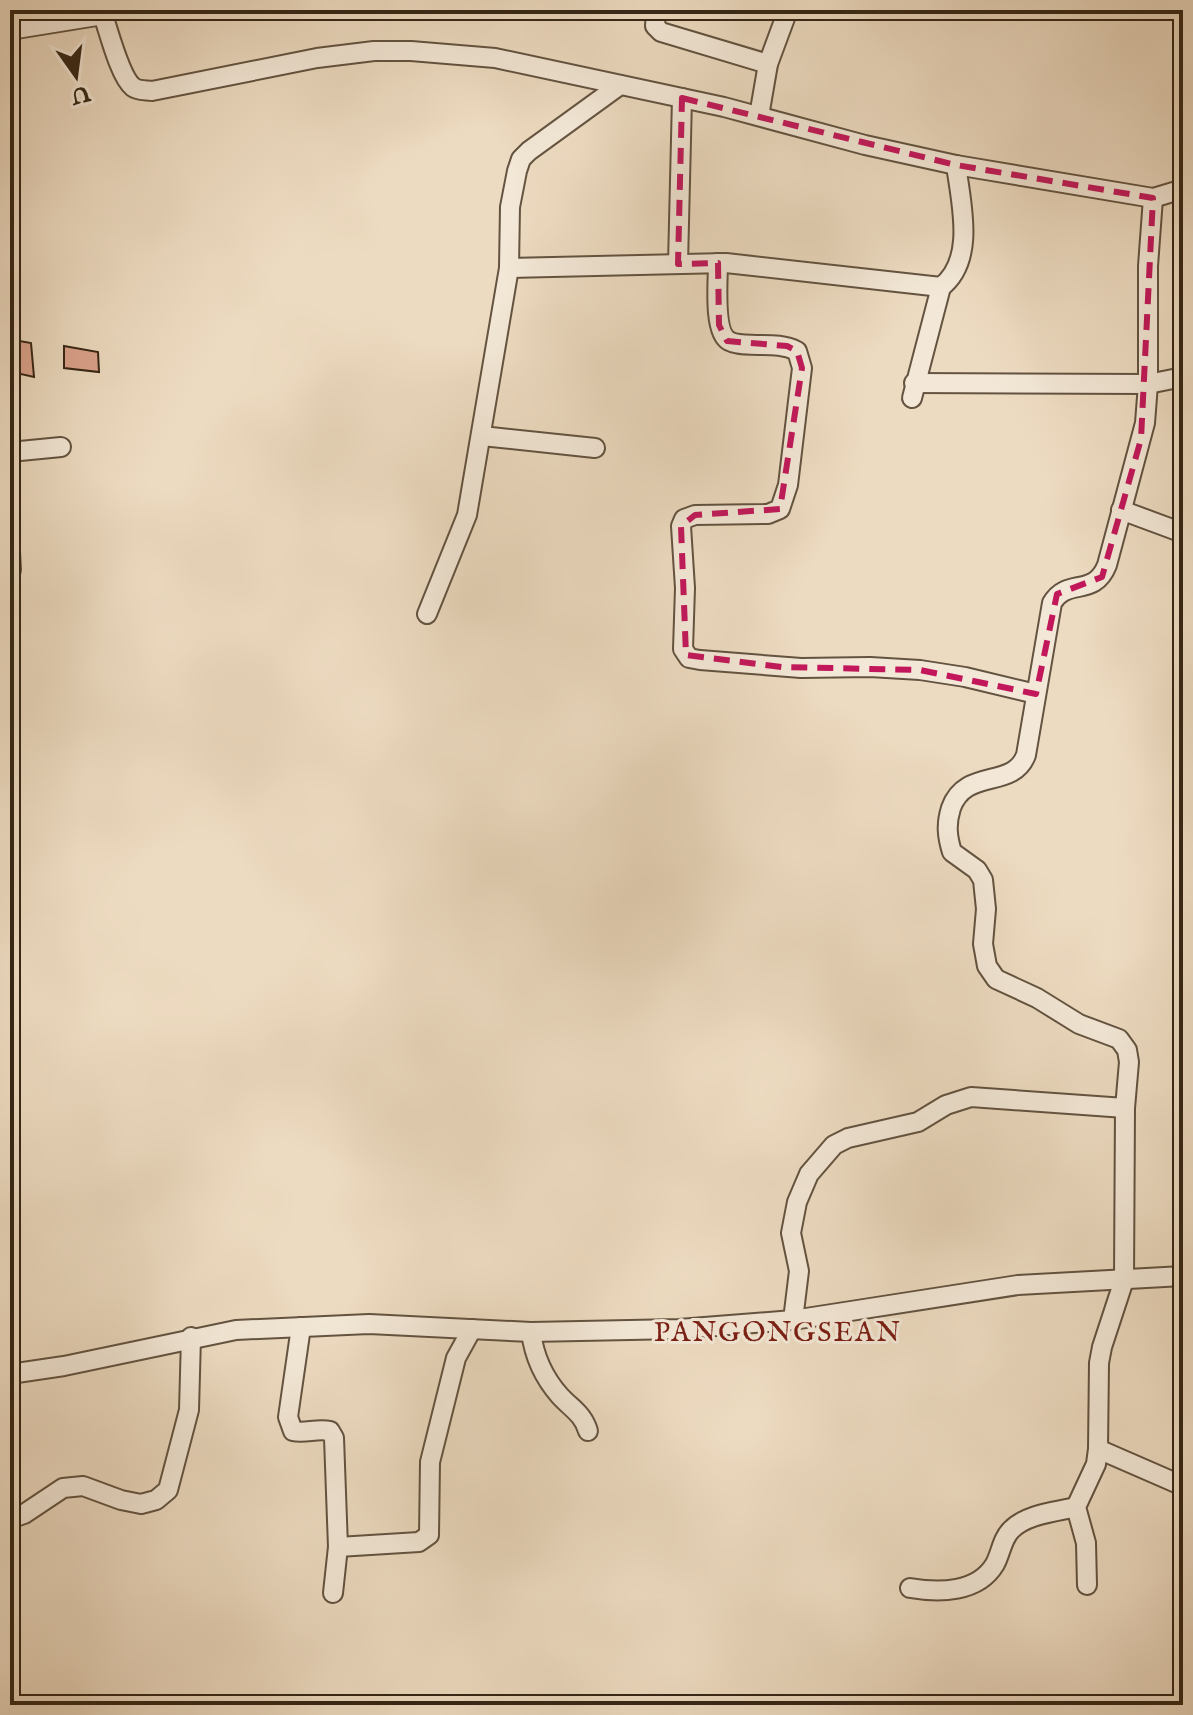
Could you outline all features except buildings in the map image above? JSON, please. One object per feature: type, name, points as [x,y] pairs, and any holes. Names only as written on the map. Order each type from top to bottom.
[{"type":"street","points":[[656,10],[655,26],[661,32],[768,64]]},
{"type":"street","points":[[759,116],[768,64],[788,10]]},
{"type":"street","points":[[10,30],[102,13],[125,77],[142,90],[152,91],[317,58],[374,51],[495,58],[682,98],[956,165],[1153,198],[1183,189]]},
{"type":"street","points":[[427,614],[467,515],[509,268],[510,207],[521,159],[620,85]]},
{"type":"street","points":[[678,264],[682,98]]},
{"type":"street","points":[[956,165],[963,233],[958,268],[953,278],[941,287],[913,390],[1148,384],[1183,377]]},
{"type":"street","points":[[1087,1585],[1086,1543],[1076,1507],[1096,1464],[1099,1363],[1124,1280],[1127,1050],[1119,1039],[1079,1024],[1037,998],[996,979],[987,966],[983,944],[986,900],[983,880],[977,870],[952,852],[947,837],[949,815],[961,790],[1022,766],[1052,603],[1057,594],[1065,589],[1095,584],[1102,577],[1145,423],[1148,266],[1153,198]]},
{"type":"street","points":[[509,268],[718,263],[941,287]]},
{"type":"street","points":[[718,263],[718,313],[722,335],[727,341],[737,344],[787,346],[797,351],[802,368],[788,485],[780,509],[768,514],[695,515],[684,519],[681,526],[685,588],[683,649],[686,655],[700,660],[782,667],[920,670],[1036,694]]},
{"type":"street","points":[[482,436],[595,448]]},
{"type":"street","points":[[10,452],[61,447]]},
{"type":"street","points":[[1121,510],[1183,533]]},
{"type":"street","points":[[10,552],[11,570]]},
{"type":"street","points":[[793,1320],[799,1271],[791,1233],[797,1202],[809,1174],[834,1145],[848,1138],[918,1122],[946,1105],[971,1097],[1125,1108]]},
{"type":"street","points":[[10,1374],[64,1366],[236,1330],[369,1324],[531,1332],[679,1329],[793,1320],[1018,1285],[1183,1276]]},
{"type":"street","points":[[301,1327],[289,1426],[300,1433],[321,1429],[330,1431],[334,1438],[338,1547],[333,1593]]},
{"type":"street","points":[[338,1547],[419,1542],[429,1535],[430,1462],[456,1358],[472,1329]]},
{"type":"street","points":[[531,1332],[533,1349],[541,1368],[560,1396],[577,1410],[588,1431]]},
{"type":"street","points":[[10,1519],[24,1514],[63,1488],[73,1486],[141,1504],[156,1500],[168,1490],[189,1410],[191,1337]]},
{"type":"street","points":[[1098,1449],[1183,1486]]},
{"type":"street","points":[[910,1588],[941,1591],[976,1582],[994,1565],[1012,1529],[1022,1522],[1076,1507]]},
{"type":"highlighted area","points":[[682,98],[956,165],[1153,198],[1141,439],[1102,577],[1057,594],[1036,694],[920,670],[782,667],[686,655],[681,526],[695,515],[780,509],[802,368],[797,351],[787,346],[727,341],[719,325],[718,263],[678,264]]},
{"type":"district","name":"PANGONGSEAN","points":[[778,1331]]}]
